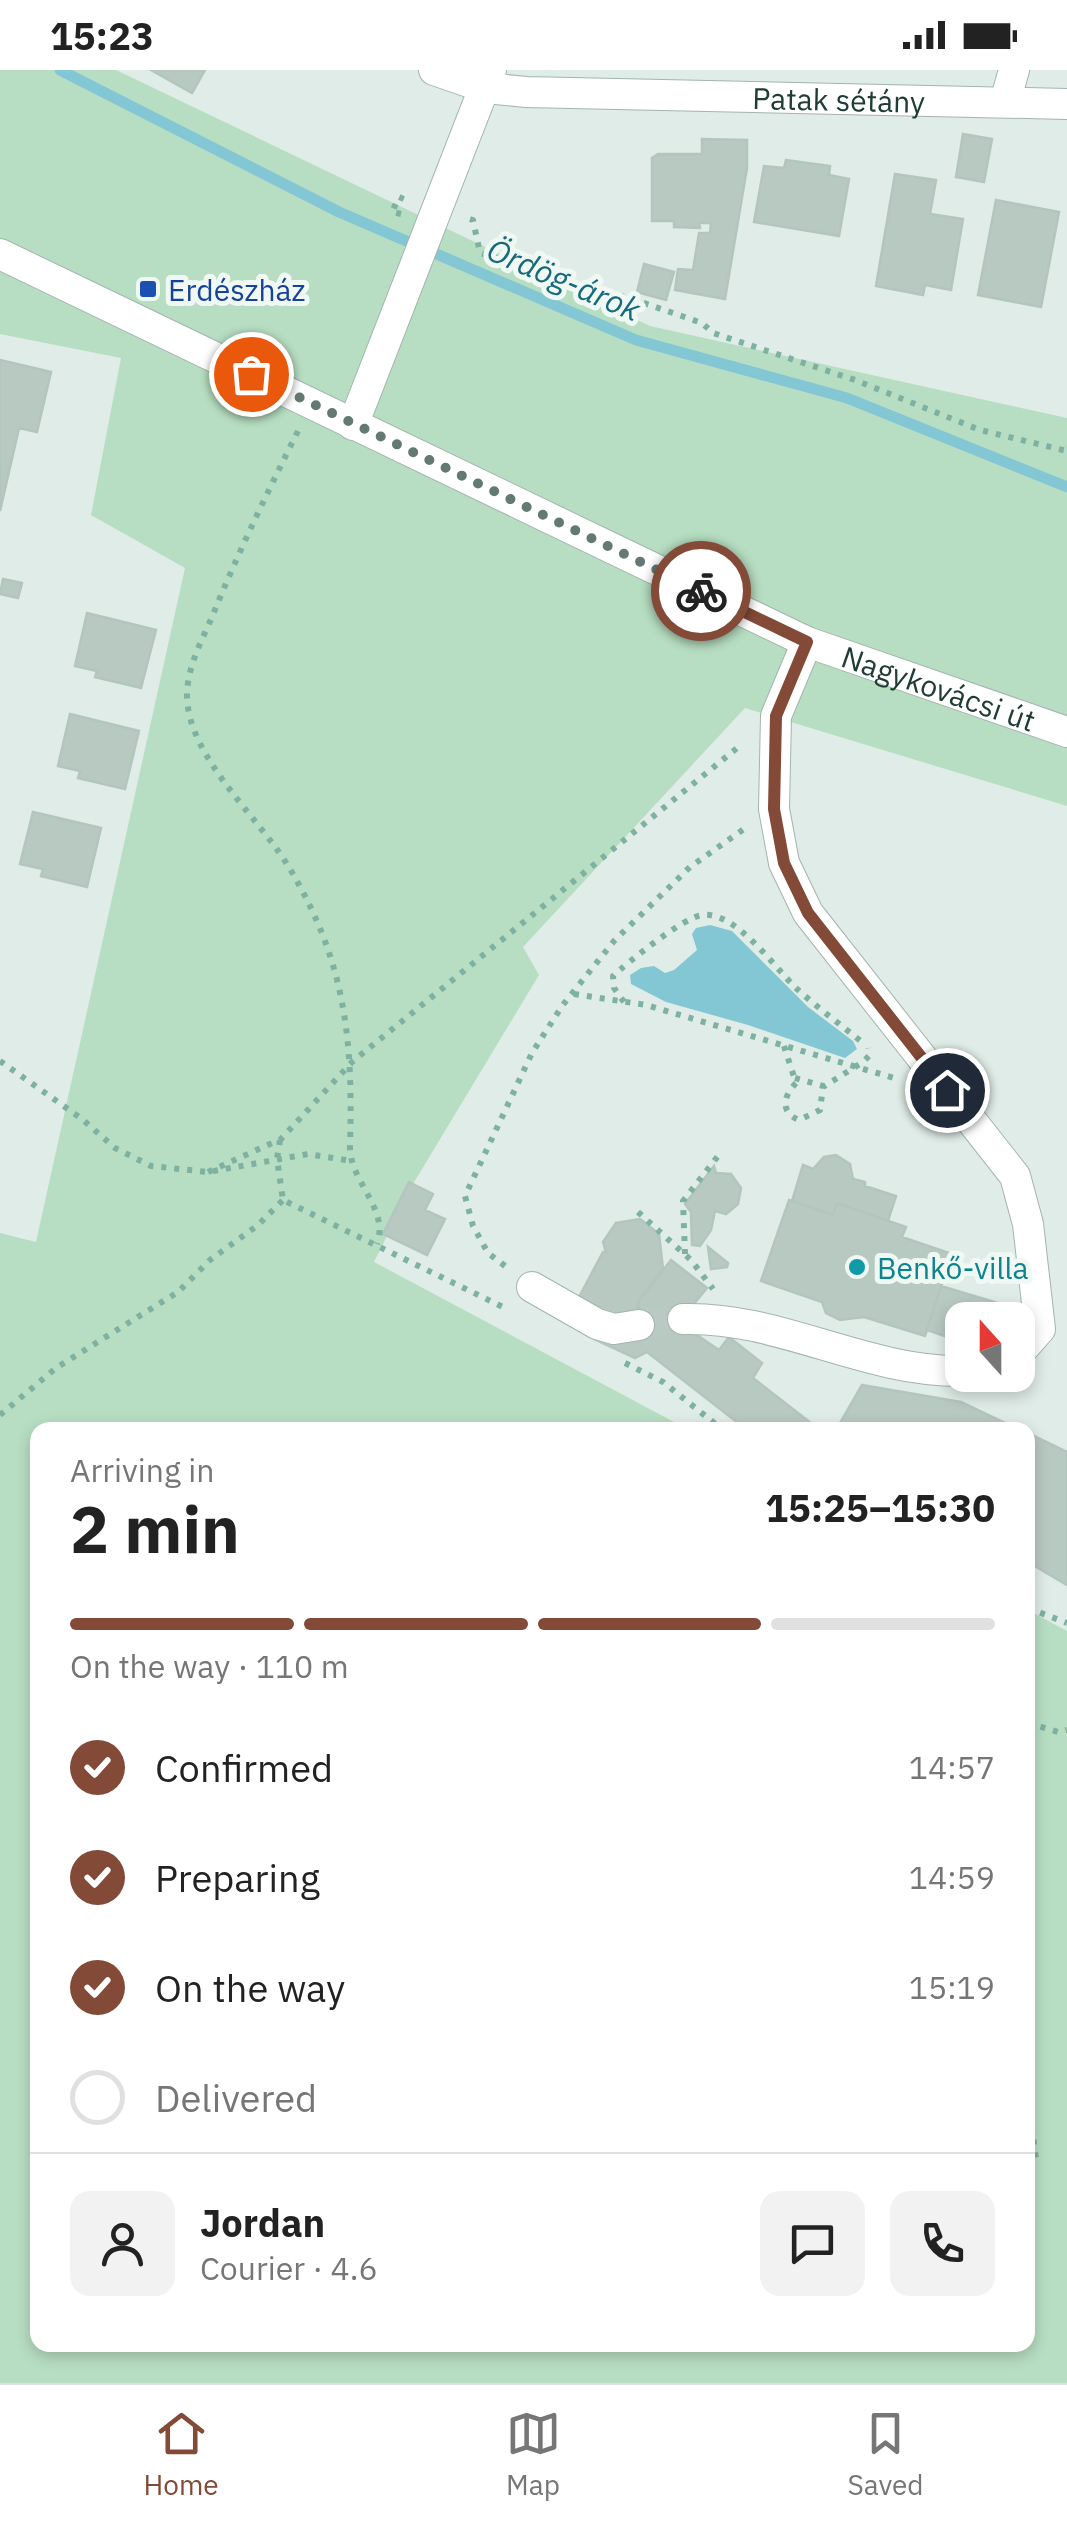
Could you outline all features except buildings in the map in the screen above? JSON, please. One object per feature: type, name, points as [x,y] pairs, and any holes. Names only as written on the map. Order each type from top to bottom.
[{"type":"street","name":"Patak sétány","points":[[434,70],[488,79],[526,92],[1067,104]]},
{"type":"street","points":[[1005,102],[1014,70]]},
{"type":"street","points":[[354,425],[488,79]]},
{"type":"street","name":"Nagykovácsi út","points":[[0,254],[807,642],[1067,732]]},
{"type":"street","points":[[807,642],[776,716],[774,809],[784,863],[808,913],[915,1067],[1015,1176],[1028,1224],[1040,1329],[1035,1335]]},
{"type":"street","points":[[532,1287],[597,1324],[614,1329],[640,1325]]},
{"type":"street","points":[[683,1319],[738,1322],[888,1364],[945,1369]]},
{"type":"path","points":[[437,213],[473,220],[480,253],[654,306],[702,323],[713,334],[855,380],[980,430],[1067,451]]},
{"type":"path","points":[[283,1200],[378,1244],[382,1225],[352,1161],[352,1062],[343,1000],[324,935],[282,857],[208,756],[188,703],[192,664],[244,538],[312,404]]},
{"type":"path","points":[[208,1172],[281,1139],[352,1062],[776,716]]},
{"type":"path","points":[[532,1287],[488,1253],[473,1226],[465,1196],[532,1053],[614,940],[690,867],[774,809]]},
{"type":"path","points":[[624,1002],[614,988],[614,976],[628,962],[686,920],[702,914],[720,916],[736,927],[798,990],[889,1065],[915,1067]]},
{"type":"path","points":[[572,994],[691,1017],[888,1078],[897,1078],[915,1067]]},
{"type":"path","points":[[784,1045],[796,1083],[784,1096],[784,1103],[795,1119],[808,1118],[820,1110],[823,1086]]},
{"type":"path","points":[[795,1078],[823,1086],[869,1056],[868,1048]]},
{"type":"path","points":[[0,1061],[82,1119],[115,1148],[151,1166],[208,1172],[308,1154],[352,1161]]},
{"type":"path","points":[[281,1139],[277,1160],[283,1200]]},
{"type":"path","points":[[685,1256],[682,1200],[718,1156]]},
{"type":"path","points":[[0,1415],[56,1368],[178,1292],[210,1260],[258,1226],[283,1200]]},
{"type":"path","points":[[638,1212],[713,1285],[714,1318]]},
{"type":"path","points":[[1035,1611],[1067,1623]]},
{"type":"path","points":[[1035,1725],[1058,1732],[1067,1730]]},
{"type":"path","points":[[1035,2152],[1036,2159]]},
{"type":"green space","points":[[0,70],[116,70],[650,326],[1067,418],[1067,806],[745,708],[523,947],[539,975],[413,1184],[374,1262],[674,1422],[30,1422],[30,2352],[1035,2352],[1035,1614],[1067,1631],[1067,2383],[0,2383],[0,1233],[36,1242],[185,568],[91,515],[121,358],[0,334]]},
{"type":"water","points":[[710,925],[732,931],[808,1007],[853,1041],[857,1049],[845,1058],[666,1002],[631,984],[630,975],[641,968],[654,966],[665,973],[674,970],[697,950],[692,934],[696,928]]},
{"type":"waterway","name":"Ördög-árok","points":[[60,70],[339,212],[636,340],[847,398],[1067,487]]},
{"type":"tunnel","points":[[639,1325],[683,1319]]},
{"type":"way so far","points":[[251,374],[701,591]]},
{"type":"place","name":"Erdészház","points":[[148,289]]},
{"type":"place","name":"Benkő-villa","points":[[857,1267]]},
{"type":"route","points":[[701,591],[807,642],[776,716],[774,809],[784,863],[808,913],[947,1090]]}]
